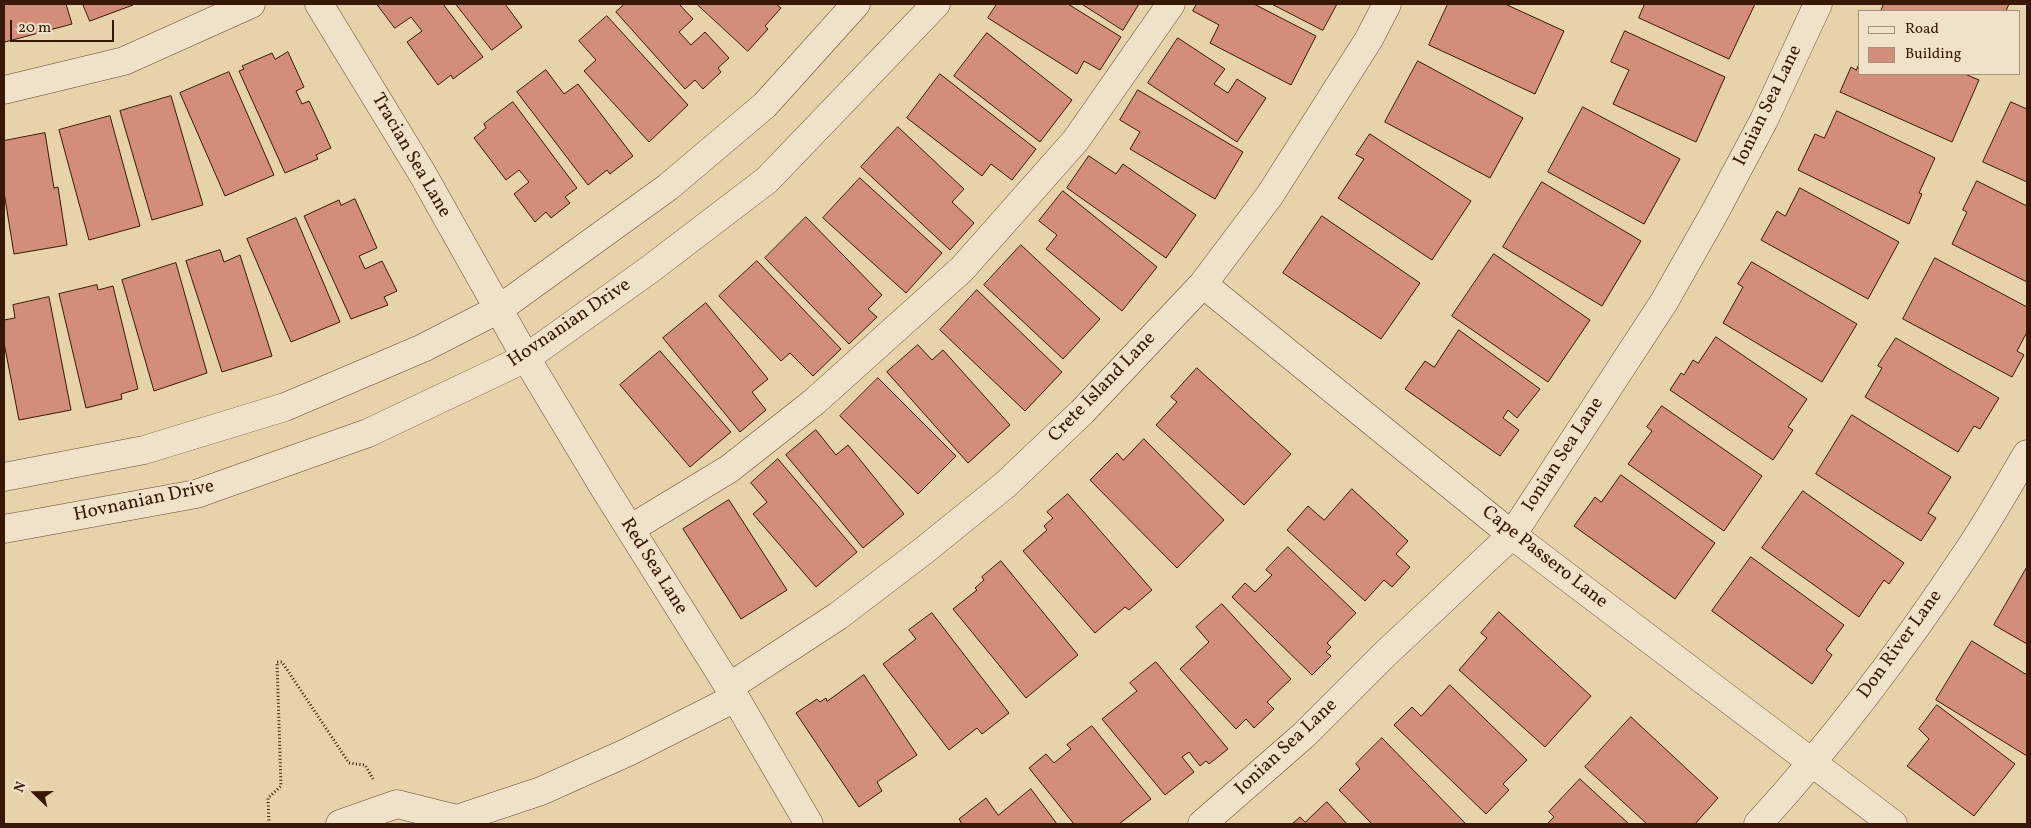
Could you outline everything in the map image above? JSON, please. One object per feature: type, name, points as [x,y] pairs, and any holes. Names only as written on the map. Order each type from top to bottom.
[{"type":"street","points":[[4,90],[124,61],[251,4]]},
{"type":"street","name":"Tracian Sea Lane","points":[[320,4],[422,173],[499,309]]},
{"type":"street","points":[[4,477],[144,450],[286,406],[423,348],[499,309],[668,187],[765,105],[856,4]]},
{"type":"street","name":"Hovnanian Drive","points":[[4,529],[196,494],[368,433],[526,358],[649,270],[767,180],[936,4]]},
{"type":"street","points":[[630,529],[737,463],[814,402],[962,269],[1076,140],[1171,4]]},
{"type":"street","name":"Crete Island Lane","points":[[390,806],[397,804],[457,819],[542,791],[628,752],[732,692],[838,616],[922,552],[1005,485],[1082,412],[1203,284],[1270,195],[1325,111],[1369,39],[1387,4]]},
{"type":"street","name":"Ionian Sea Lane","points":[[1202,824],[1304,735],[1383,656],[1512,535],[1664,302],[1764,120],[1818,4]]},
{"type":"street","name":"Cape Passero Lane","points":[[1203,284],[1512,535],[1893,824]]},
{"type":"street","name":"Red Sea Lane","points":[[499,309],[526,358],[732,692],[809,824]]},
{"type":"street","name":"Don River Lane","points":[[1758,824],[1813,762],[1911,634],[1967,553],[2027,454]]},
{"type":"street","points":[[340,824],[390,806]]},
{"type":"path","points":[[269,824],[268,798],[281,786],[277,662],[282,662],[349,763],[365,765],[390,806]]},
{"type":"building","points":[[4,4],[66,4],[72,24],[5,42]]},
{"type":"building","points":[[83,4],[132,4],[133,5],[90,21]]},
{"type":"building","points":[[377,4],[443,4],[483,57],[453,79],[451,75],[438,85],[407,42],[422,31],[411,17],[395,28]]},
{"type":"building","points":[[456,4],[505,4],[522,27],[492,50]]},
{"type":"building","points":[[625,4],[679,4],[693,19],[679,32],[691,45],[705,32],[729,58],[718,68],[721,72],[703,89],[695,80],[685,89],[616,12]]},
{"type":"building","points":[[697,4],[776,4],[781,8],[765,26],[768,29],[748,51]]},
{"type":"building","points":[[997,4],[1068,4],[1121,37],[1100,70],[1084,61],[1077,74],[988,18]]},
{"type":"building","points":[[1082,4],[1139,4],[1123,30]]},
{"type":"building","points":[[1197,4],[1254,4],[1316,36],[1291,85],[1210,43],[1219,25],[1193,11]]},
{"type":"building","points":[[1272,4],[1337,4],[1323,30]]},
{"type":"building","points":[[1448,4],[1505,4],[1564,31],[1535,94],[1429,45]]},
{"type":"building","points":[[1645,4],[1755,4],[1729,59],[1639,18]]},
{"type":"building","points":[[1884,4],[2009,4],[2006,10],[1881,10]]},
{"type":"building","points":[[607,16],[688,105],[649,142],[584,71],[596,60],[579,41]]},
{"type":"building","points":[[1625,31],[1725,77],[1696,142],[1613,104],[1629,70],[1611,62]]},
{"type":"building","points":[[987,33],[1072,100],[1040,142],[954,76]]},
{"type":"building","points":[[1178,38],[1225,69],[1214,84],[1228,93],[1237,79],[1266,98],[1237,142],[1148,83]]},
{"type":"building","points":[[288,52],[304,87],[296,91],[302,104],[309,101],[331,148],[316,155],[318,159],[285,173],[239,71],[244,69],[242,66],[272,53],[275,59]]},
{"type":"building","points":[[1418,61],[1523,118],[1490,178],[1385,122]]},
{"type":"building","points":[[1858,66],[1858,75],[1967,75],[1979,80],[1952,142],[1840,92],[1851,67],[1856,70]]},
{"type":"building","points":[[546,70],[564,94],[578,84],[633,156],[610,174],[607,170],[588,185],[517,92]]},
{"type":"building","points":[[229,72],[274,175],[225,196],[180,93]]},
{"type":"building","points":[[940,74],[1036,149],[1012,180],[991,164],[982,176],[907,118]]},
{"type":"building","points":[[1138,90],[1243,152],[1215,199],[1130,149],[1140,132],[1120,120]]},
{"type":"building","points":[[171,96],[203,205],[152,220],[120,111]]},
{"type":"building","points":[[513,102],[577,188],[565,197],[570,203],[551,218],[546,212],[535,222],[514,194],[529,182],[519,170],[506,180],[474,138],[486,128],[484,124]]},
{"type":"building","points":[[2011,102],[2027,109],[2027,182],[1983,162]]},
{"type":"building","points":[[1583,107],[1680,159],[1644,224],[1548,172]]},
{"type":"building","points":[[1837,111],[1935,158],[1919,193],[1922,194],[1909,224],[1798,170],[1815,134],[1824,138]]},
{"type":"building","points":[[110,116],[140,226],[89,240],[59,130]]},
{"type":"building","points":[[898,127],[964,189],[952,202],[974,223],[950,250],[861,167]]},
{"type":"building","points":[[45,133],[54,188],[58,187],[67,245],[14,254],[4,192],[4,141]]},
{"type":"building","points":[[1370,134],[1471,201],[1432,260],[1338,198],[1364,159],[1356,155]]},
{"type":"building","points":[[1089,156],[1116,174],[1123,164],[1196,215],[1166,258],[1067,188]]},
{"type":"building","points":[[860,178],[942,253],[906,293],[823,218]]},
{"type":"building","points":[[1977,181],[2027,206],[2027,282],[1952,244],[1967,212],[1963,210]]},
{"type":"building","points":[[1542,182],[1641,241],[1602,306],[1503,247]]},
{"type":"building","points":[[1800,188],[1899,242],[1868,299],[1761,240],[1777,211],[1785,216]]},
{"type":"building","points":[[1063,191],[1157,267],[1122,311],[1046,249],[1057,235],[1039,221]]},
{"type":"building","points":[[355,199],[377,248],[359,256],[365,269],[382,261],[397,291],[384,297],[388,305],[351,319],[304,216],[339,200],[341,205]]},
{"type":"building","points":[[1322,216],[1420,283],[1381,339],[1283,273]]},
{"type":"building","points":[[806,217],[882,295],[868,309],[877,317],[849,344],[765,258]]},
{"type":"building","points":[[296,218],[340,322],[291,342],[247,239]]},
{"type":"building","points":[[1021,245],[1100,319],[1063,359],[984,285]]},
{"type":"building","points":[[220,250],[224,262],[240,255],[272,356],[222,372],[186,261]]},
{"type":"building","points":[[1494,254],[1590,320],[1548,382],[1452,316]]},
{"type":"building","points":[[1935,258],[2027,307],[2027,332],[2017,351],[2024,355],[2012,377],[1903,319]]},
{"type":"building","points":[[757,261],[841,349],[813,376],[790,353],[781,361],[719,296]]},
{"type":"building","points":[[1752,262],[1857,324],[1822,382],[1723,323],[1743,287],[1738,284]]},
{"type":"building","points":[[176,263],[207,373],[154,391],[122,280]]},
{"type":"building","points":[[97,285],[98,290],[113,286],[138,389],[121,394],[122,399],[86,408],[59,294]]},
{"type":"building","points":[[977,290],[1062,372],[1025,411],[940,330]]},
{"type":"building","points":[[49,297],[71,410],[19,420],[4,343],[4,320],[15,318],[13,305]]},
{"type":"building","points":[[706,303],[768,379],[752,392],[766,410],[740,432],[663,338]]},
{"type":"building","points":[[1459,330],[1540,389],[1517,418],[1508,410],[1503,418],[1519,430],[1500,456],[1405,389],[1425,361],[1434,367]]},
{"type":"building","points":[[1716,337],[1807,399],[1788,427],[1793,430],[1773,460],[1670,390],[1681,373],[1684,375],[1693,360],[1698,363]]},
{"type":"building","points":[[1896,338],[1999,398],[1980,429],[1974,426],[1958,452],[1865,397],[1882,368],[1878,366]]},
{"type":"building","points":[[918,345],[932,360],[943,350],[1010,425],[968,463],[887,372]]},
{"type":"building","points":[[660,351],[731,432],[690,467],[620,385]]},
{"type":"building","points":[[1197,368],[1291,454],[1244,505],[1156,425],[1177,402],[1171,397]]},
{"type":"building","points":[[878,378],[956,456],[918,494],[840,416]]},
{"type":"building","points":[[1662,406],[1762,476],[1724,531],[1628,464],[1652,431],[1647,427]]},
{"type":"building","points":[[1852,415],[1951,477],[1928,513],[1936,518],[1921,541],[1816,474]]},
{"type":"building","points":[[816,430],[836,455],[848,445],[904,514],[863,548],[786,455]]},
{"type":"building","points":[[1144,439],[1224,520],[1177,568],[1090,480],[1117,453],[1123,460]]},
{"type":"building","points":[[778,459],[857,552],[816,587],[753,514],[767,502],[751,483]]},
{"type":"building","points":[[1621,475],[1715,543],[1675,599],[1574,526],[1595,497],[1601,502]]},
{"type":"building","points":[[1352,489],[1408,541],[1396,554],[1410,567],[1392,587],[1384,580],[1365,601],[1287,530],[1308,506],[1324,520]]},
{"type":"building","points":[[1803,491],[1904,563],[1889,584],[1884,580],[1859,617],[1762,548]]},
{"type":"building","points":[[1068,494],[1152,590],[1129,610],[1125,607],[1095,633],[1023,551],[1047,530],[1044,526],[1053,518],[1047,512]]},
{"type":"building","points":[[729,500],[787,590],[741,619],[683,529]]},
{"type":"building","points":[[1288,547],[1356,613],[1327,643],[1331,647],[1326,652],[1331,656],[1312,675],[1232,597],[1245,583],[1255,592],[1272,575],[1266,570]]},
{"type":"building","points":[[1751,557],[1844,625],[1826,650],[1832,655],[1812,684],[1712,611]]},
{"type":"building","points":[[1001,561],[1078,655],[1026,698],[953,609],[977,590],[975,588],[984,580],[982,577]]},
{"type":"building","points":[[2027,567],[2027,644],[1994,625]]},
{"type":"building","points":[[1222,604],[1291,679],[1267,702],[1274,709],[1254,728],[1246,719],[1236,729],[1180,669],[1209,642],[1196,627]]},
{"type":"building","points":[[1499,612],[1591,696],[1545,747],[1459,670],[1487,638],[1481,633]]},
{"type":"building","points":[[932,613],[1009,713],[982,734],[977,728],[949,750],[883,664],[916,639],[909,630]]},
{"type":"building","points":[[1972,641],[2027,675],[2027,756],[1936,700]]},
{"type":"building","points":[[1156,662],[1228,749],[1209,764],[1206,761],[1200,766],[1189,752],[1182,757],[1194,772],[1165,795],[1102,719],[1137,691],[1130,683]]},
{"type":"building","points":[[864,675],[917,755],[877,782],[882,791],[859,807],[796,713],[817,699],[820,702],[826,698],[827,701]]},
{"type":"building","points":[[1450,685],[1527,760],[1503,784],[1509,790],[1486,814],[1394,725],[1412,707],[1421,716]]},
{"type":"building","points":[[1937,705],[2015,764],[1974,816],[1907,766],[1929,739],[1919,729]]},
{"type":"building","points":[[1631,717],[1718,798],[1695,824],[1647,824],[1585,767]]},
{"type":"building","points":[[1092,726],[1151,799],[1119,824],[1074,824],[1029,768],[1046,754],[1054,763],[1071,749],[1067,745]]},
{"type":"building","points":[[1382,738],[1466,824],[1372,824],[1339,790],[1360,769],[1356,764]]},
{"type":"building","points":[[1580,779],[1629,824],[1547,824],[1554,817],[1549,812]]},
{"type":"building","points":[[1031,789],[1057,824],[962,824],[959,819],[986,798],[998,815]]},
{"type":"building","points":[[1327,802],[1347,824],[1292,824],[1300,817],[1305,822]]}]
